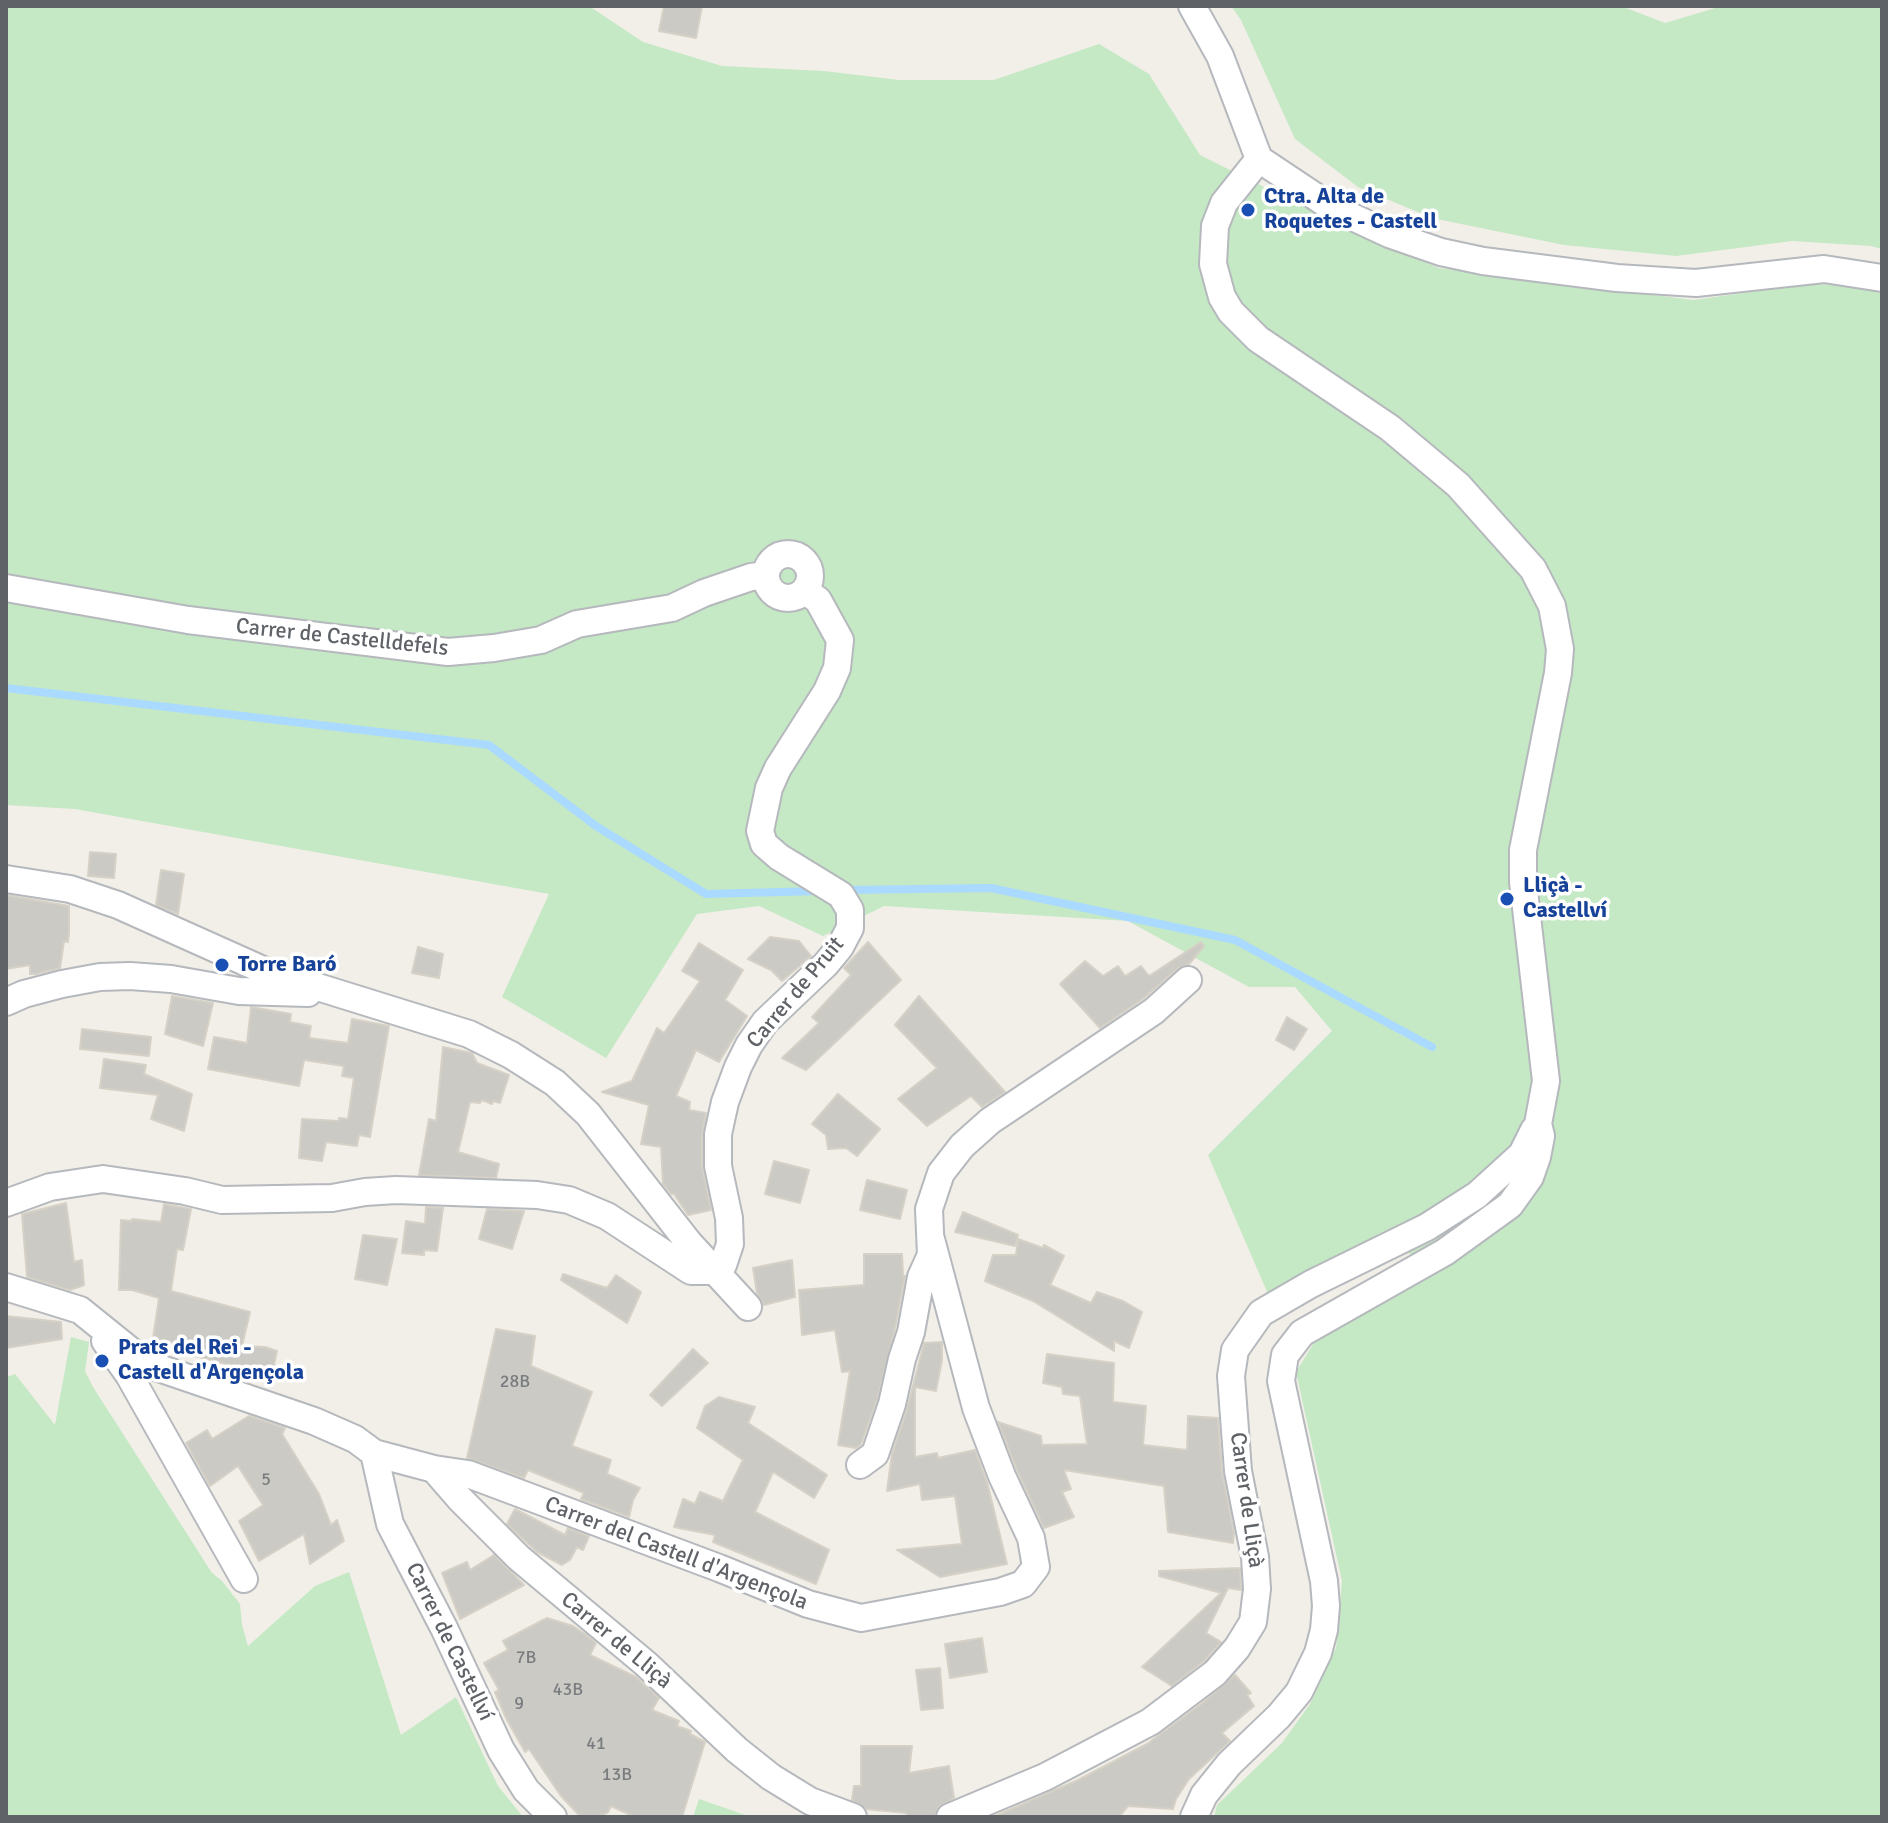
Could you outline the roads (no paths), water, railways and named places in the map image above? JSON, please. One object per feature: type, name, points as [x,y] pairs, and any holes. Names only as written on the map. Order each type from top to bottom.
[{"type":"street","points":[[1192,6],[1220,56],[1259,159],[1331,207],[1389,234],[1455,255],[1557,272],[1666,282],[1696,283],[1824,269],[1882,278]]},
{"type":"street","points":[[1194,1817],[1204,1795],[1229,1764],[1299,1692],[1318,1653],[1324,1630],[1324,1581],[1281,1381],[1285,1355],[1302,1333],[1445,1252],[1510,1205],[1530,1177],[1537,1157],[1546,1061],[1530,952],[1523,850],[1558,673],[1560,649],[1552,606],[1533,569],[1458,485],[1390,428],[1258,339],[1231,312],[1222,297],[1213,264],[1215,226],[1224,203],[1259,159]]},
{"type":"street","name":"Carrer de Castelldefels","points":[[6,588],[188,620],[448,652],[541,640],[577,624],[672,608],[704,593],[766,575],[769,588],[780,597],[794,598],[805,591]]},
{"type":"street","name":"Carrer de Pruit","points":[[716,1271],[723,1265],[730,1244],[729,1218],[718,1166],[718,1134],[725,1102],[738,1067],[765,1022],[826,964],[850,928],[850,910],[841,895],[779,857],[764,844],[760,831],[769,788],[778,768],[827,691],[837,668],[840,640],[818,600],[805,591]]},
{"type":"street","points":[[6,879],[70,889],[118,905],[263,970],[469,1034],[511,1055],[555,1083],[588,1114],[661,1209],[748,1307]]},
{"type":"street","points":[[6,1002],[62,984],[100,977],[130,976],[171,979],[239,991],[332,993]]},
{"type":"street","points":[[860,1465],[875,1454],[892,1404],[911,1332],[921,1277],[931,1255],[931,1197],[941,1173],[962,1146],[990,1121],[1154,1011],[1188,980]]},
{"type":"street","name":"Carrer de Lliçà","points":[[950,1817],[1045,1777],[1150,1722],[1215,1673],[1237,1648],[1253,1622],[1257,1589],[1255,1557],[1238,1471],[1231,1376],[1235,1350],[1261,1313],[1311,1284],[1427,1227],[1477,1195],[1522,1154],[1538,1124]]},
{"type":"street","points":[[6,1203],[50,1187],[103,1179],[185,1191],[222,1200],[332,1198],[396,1190],[537,1195],[569,1200],[607,1216],[691,1271],[716,1271]]},
{"type":"street","name":"Carrer del Castell d'Argençola","points":[[6,1287],[80,1310],[147,1364],[314,1421],[355,1439],[374,1453],[434,1469],[468,1474],[808,1604],[861,1618],[1000,1592],[1023,1584],[1036,1567],[1031,1538],[1002,1476],[976,1408],[931,1239]]},
{"type":"street","points":[[80,1310],[129,1375],[244,1579]]},
{"type":"street","name":"Carrer de Castellví","points":[[374,1453],[390,1524],[444,1628],[501,1750],[526,1790],[553,1817]]},
{"type":"street","name":"Carrer de Lliçà","points":[[434,1469],[519,1558],[637,1656],[737,1750],[771,1777],[810,1801],[853,1817]]},
{"type":"waterway","points":[[6,688],[489,745],[596,826],[706,894],[820,891]]},
{"type":"waterway","points":[[846,890],[991,888],[1235,940],[1432,1047]]},
{"type":"place","name":"Ctra. Alta de Roquetes - Castell","points":[[1248,210]]},
{"type":"place","name":"Lliçà - Castellví","points":[[1507,899]]},
{"type":"place","name":"Torre Baró","points":[[222,965]]},
{"type":"place","name":"Prats del Rei - Castell d'Argençola","points":[[102,1361]]}]
